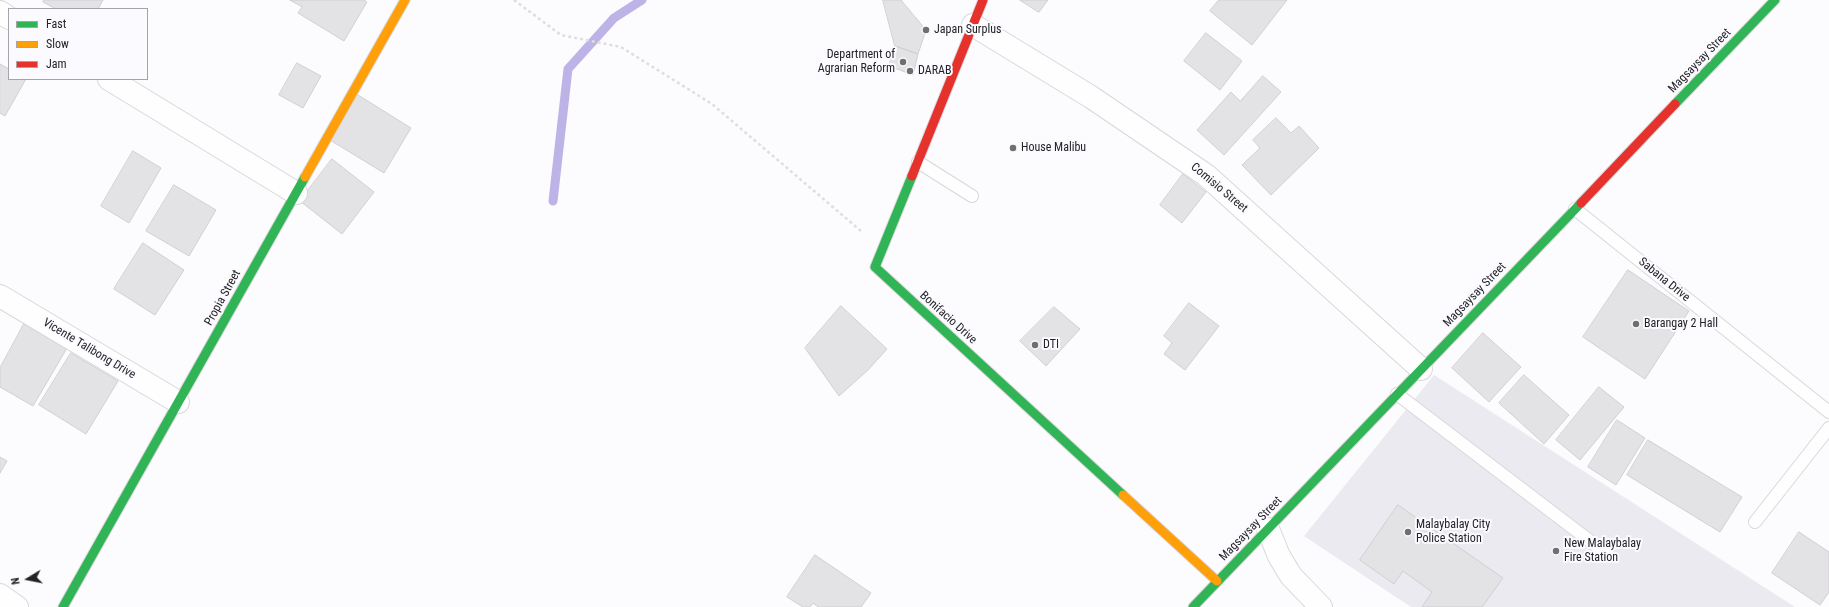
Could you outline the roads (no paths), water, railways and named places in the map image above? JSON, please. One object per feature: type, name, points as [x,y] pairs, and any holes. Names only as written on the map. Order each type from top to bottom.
[{"type":"street","name":"Propia Street","points":[[63,607],[405,0]]},
{"type":"street","name":"Bonifacio Drive","points":[[983,0],[875,267],[1218,581]]},
{"type":"street","name":"Magsaysay Street","points":[[1193,607],[1775,0]]},
{"type":"street","name":"Comisio Street","points":[[972,25],[1091,97],[1206,175],[1421,369]]},
{"type":"street","points":[[111,80],[296,193]]},
{"type":"street","name":"Vicente Talibong Drive","points":[[0,296],[178,402]]},
{"type":"street","points":[[1268,529],[1279,556],[1291,576],[1321,607]]},
{"type":"street","points":[[0,595],[17,607]]},
{"type":"lane","points":[[918,162],[972,196]]},
{"type":"lane","name":"Sabana Drive","points":[[1575,209],[1829,412]]},
{"type":"lane","points":[[1398,394],[1608,554]]},
{"type":"lane","points":[[1755,522],[1829,428]]},
{"type":"waterway","points":[[553,201],[568,69],[614,18],[642,0]]},
{"type":"place","name":"Japan Surplus","points":[[926,30]]},
{"type":"place","name":"Department of Agrarian Reform","points":[[903,62]]},
{"type":"place","name":"DARAB","points":[[910,71]]},
{"type":"place","name":"House Malibu","points":[[1013,148]]},
{"type":"place","name":"Barangay 2 Hall","points":[[1636,324]]},
{"type":"place","name":"DTI","points":[[1035,345]]},
{"type":"place","name":"Malaybalay City Police Station","points":[[1408,532]]},
{"type":"place","name":"New Malaybalay Fire Station","points":[[1556,551]]}]
